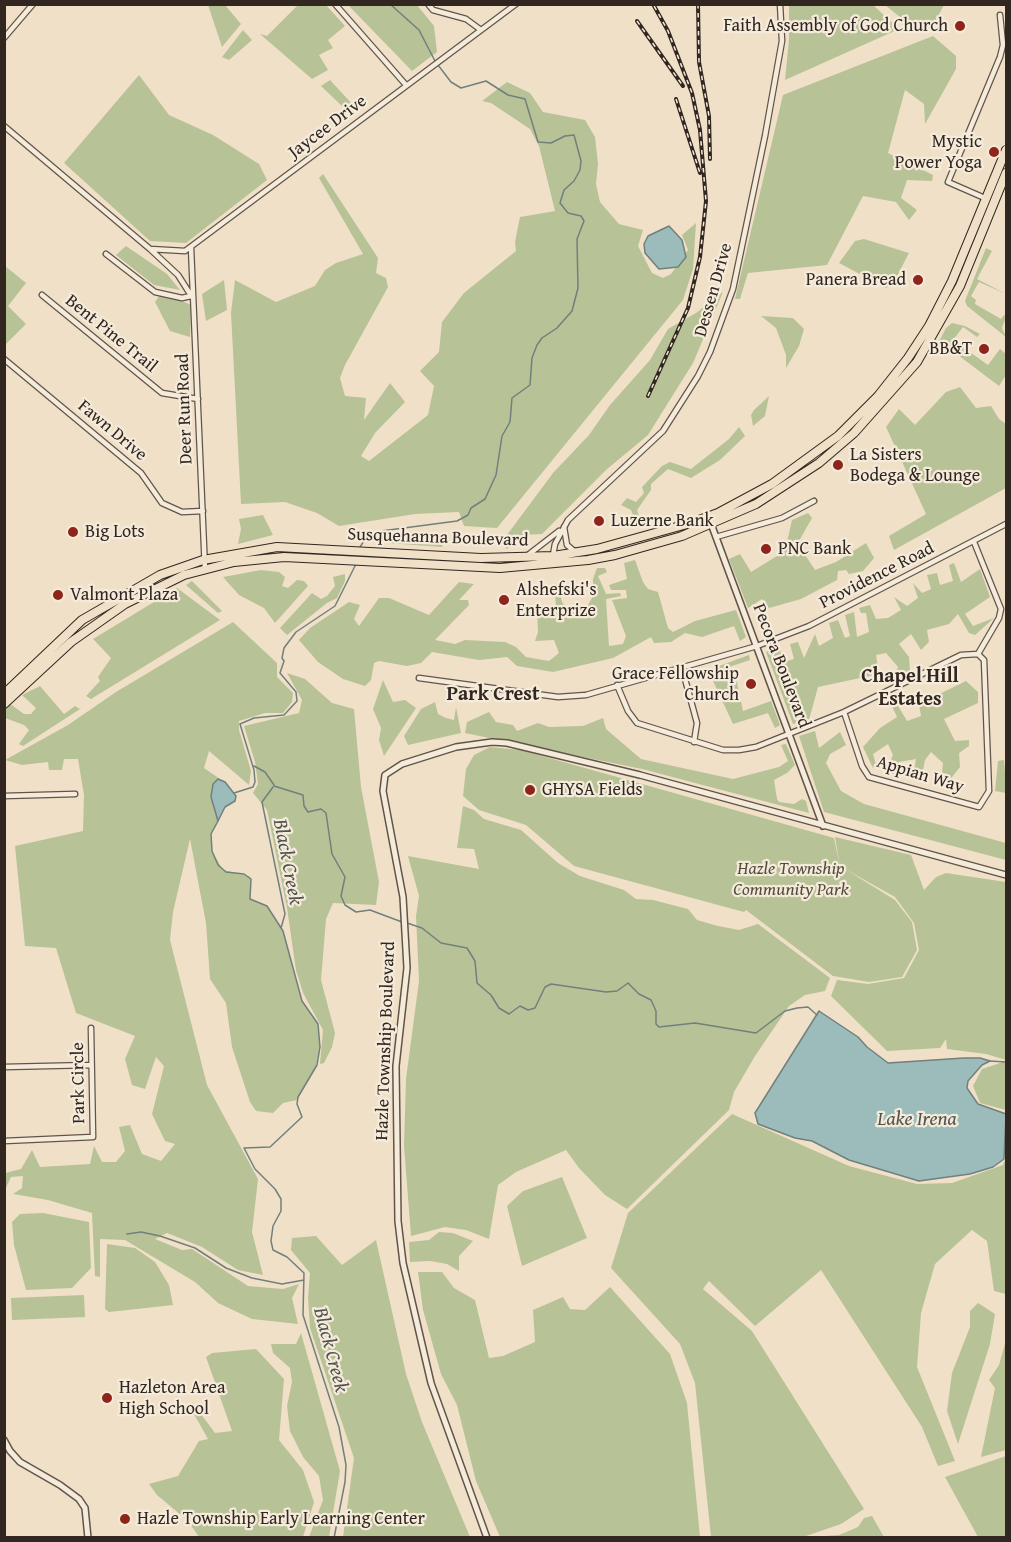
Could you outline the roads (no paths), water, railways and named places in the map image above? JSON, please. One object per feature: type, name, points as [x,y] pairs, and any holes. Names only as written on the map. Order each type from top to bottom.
[{"type":"highway","name":"Susquehanna Boulevard","points":[[4,704],[71,642],[125,604],[184,575],[234,562],[284,556],[489,568],[615,555],[710,521],[786,476],[838,436],[878,396],[929,326],[991,201],[1006,150]]},
{"type":"highway","name":"Susquehanna Boulevard","points":[[991,201],[1004,187],[1006,173]]},
{"type":"highway","name":"Susquehanna Boulevard","points":[[4,694],[82,620],[160,575],[203,560],[277,548],[553,560],[710,521]]},
{"type":"street","points":[[4,38],[33,4]]},
{"type":"street","points":[[335,4],[406,85]]},
{"type":"street","points":[[428,4],[433,10],[466,20],[481,30]]},
{"type":"street","name":"Jaycee Drive","points":[[191,248],[516,4]]},
{"type":"street","name":"Dessen Drive","points":[[553,560],[565,524],[579,507],[663,431],[698,376],[710,352],[733,289],[765,135],[782,41],[780,4]]},
{"type":"street","points":[[991,201],[948,182],[1000,57],[1003,45],[1000,15]]},
{"type":"street","points":[[4,126],[150,249],[178,275],[195,302]]},
{"type":"street","points":[[150,249],[174,251],[191,248]]},
{"type":"street","name":"Deer Run Road","points":[[191,248],[205,570]]},
{"type":"street","points":[[106,254],[155,292],[182,298],[191,296]]},
{"type":"street","name":"Bent Pine Trail","points":[[42,295],[162,393],[198,399]]},
{"type":"street","name":"Fawn Drive","points":[[4,359],[141,473],[162,503],[182,512],[203,511]]},
{"type":"street","points":[[716,537],[782,518],[814,501]]},
{"type":"street","name":"Pecora Boulevard","points":[[710,521],[791,734],[823,826]]},
{"type":"street","points":[[565,524],[564,537],[567,545],[579,552]]},
{"type":"street","points":[[515,558],[542,546],[565,524]]},
{"type":"street","name":"Providence Road","points":[[419,678],[569,697],[682,668],[757,646],[809,626],[1006,524]]},
{"type":"street","points":[[617,685],[628,711],[637,723],[694,742],[723,750],[739,750],[791,734],[844,712],[961,655],[978,654],[999,618],[1001,609],[974,542]]},
{"type":"street","name":"Appian Way","points":[[844,712],[868,777],[980,807],[989,791],[984,660],[978,654]]},
{"type":"street","points":[[682,668],[697,723],[694,742]]},
{"type":"street","name":"Hazle Township Boulevard","points":[[487,1538],[431,1383],[403,1263],[398,1221],[396,1066],[407,968],[403,897],[383,791],[385,775],[402,764],[456,747],[499,742],[640,775],[823,826]]},
{"type":"street","points":[[4,796],[75,794]]},
{"type":"street","points":[[823,826],[1006,875]]},
{"type":"street","name":"Park Circle","points":[[4,1141],[93,1137],[91,1028]]},
{"type":"street","points":[[4,1067],[91,1065]]},
{"type":"street","points":[[4,1440],[15,1458],[79,1499],[85,1508],[88,1538]]},
{"type":"water","points":[[669,226],[682,240],[686,257],[678,267],[659,269],[645,253],[644,244],[648,236]]},
{"type":"water","points":[[218,779],[225,782],[236,796],[235,801],[225,807],[218,821],[211,797],[213,784]]},
{"type":"water","name":"Lake Irena","points":[[819,1011],[858,1037],[888,1063],[964,1058],[980,1058],[990,1061],[982,1065],[968,1081],[967,1088],[978,1104],[1006,1114],[1004,1159],[993,1167],[970,1174],[919,1181],[849,1160],[812,1141],[795,1138],[758,1124],[755,1113]]},
{"type":"waterway","name":"Black Creek","points":[[390,4],[419,30],[435,61]]},
{"type":"waterway","name":"Black Creek","points":[[360,547],[366,538],[381,531],[457,521],[468,515],[471,508],[485,499],[496,475],[502,436],[510,422],[512,398],[530,385],[532,358],[537,345],[572,311],[578,288],[577,239],[584,221],[581,216],[568,213],[560,203],[564,190],[574,181],[580,170],[581,161],[574,135],[565,136],[551,143],[538,142],[525,99],[508,95],[486,81],[461,88],[451,82],[438,65]]},
{"type":"waterway","name":"Black Creek","points":[[234,793],[253,787],[255,782],[254,770],[240,724],[254,718],[284,715],[297,701],[296,692],[280,673],[284,661],[282,658],[284,648],[296,632],[335,606],[356,564]]},
{"type":"waterway","name":"Black Creek","points":[[254,766],[265,772],[274,785]]},
{"type":"waterway","points":[[274,786],[303,795],[304,806],[308,812],[321,809],[326,813],[332,854],[345,877],[341,896],[345,905],[356,912],[370,910],[402,922]]},
{"type":"waterway","name":"Black Creek","points":[[273,787],[262,802],[285,914],[281,928]]},
{"type":"waterway","name":"Black Creek","points":[[218,821],[211,834],[212,851],[218,865],[226,872],[244,874],[251,879],[250,899],[267,906],[283,931],[302,1001],[318,1024],[320,1047],[317,1065],[298,1097],[297,1104],[302,1117],[270,1147],[244,1148],[255,1169],[275,1189],[281,1199],[281,1211],[273,1226],[271,1241],[273,1250],[287,1257],[304,1273],[303,1315],[339,1427],[346,1465],[334,1538]]},
{"type":"waterway","points":[[407,923],[422,928],[441,943],[467,948],[475,961],[477,983],[491,995],[499,1008],[509,1014],[520,1006],[528,1010],[535,1008],[545,987],[551,984],[606,992],[617,991],[628,983],[639,994],[651,1000],[656,1011],[656,1024],[659,1027],[695,1023],[756,1033],[785,1011],[808,1007],[817,1015]]},
{"type":"waterway","points":[[990,1061],[1006,1062]]},
{"type":"waterway","points":[[127,1234],[141,1232],[195,1248],[226,1268],[252,1278],[282,1284],[304,1280]]},
{"type":"railway","points":[[648,396],[688,308],[700,257],[706,201],[700,130],[692,93],[668,31],[653,4]]},
{"type":"railway","points":[[698,4],[699,62],[709,116],[710,159]]},
{"type":"railway","points":[[637,21],[683,86]]},
{"type":"railway","points":[[676,99],[700,173]]},
{"type":"place","name":"Faith Assembly of God Church","points":[[960,26]]},
{"type":"place","name":"Mystic Power Yoga","points":[[994,152]]},
{"type":"place","name":"Panera Bread","points":[[918,280]]},
{"type":"place","name":"BB&T","points":[[984,349]]},
{"type":"place","name":"La Sisters Bodega & Lounge","points":[[838,465]]},
{"type":"place","name":"Luzerne Bank","points":[[599,521]]},
{"type":"place","name":"Big Lots","points":[[73,532]]},
{"type":"place","name":"PNC Bank","points":[[766,549]]},
{"type":"place","name":"Valmont Plaza","points":[[58,595]]},
{"type":"place","name":"Alshefski's Enterprize","points":[[504,600]]},
{"type":"place","name":"Grace Fellowship Church","points":[[751,684]]},
{"type":"place","name":"GHYSA Fields","points":[[530,790]]},
{"type":"place","name":"Hazleton Area High School","points":[[107,1398]]},
{"type":"place","name":"Hazle Township Early Learning Center","points":[[125,1519]]},
{"type":"district","name":"Chapel Hill Estates","points":[[910,688]]},
{"type":"district","name":"Park Crest","points":[[493,695]]},
{"type":"park label","name":"Hazle Township Community Park","points":[[791,879]]}]
